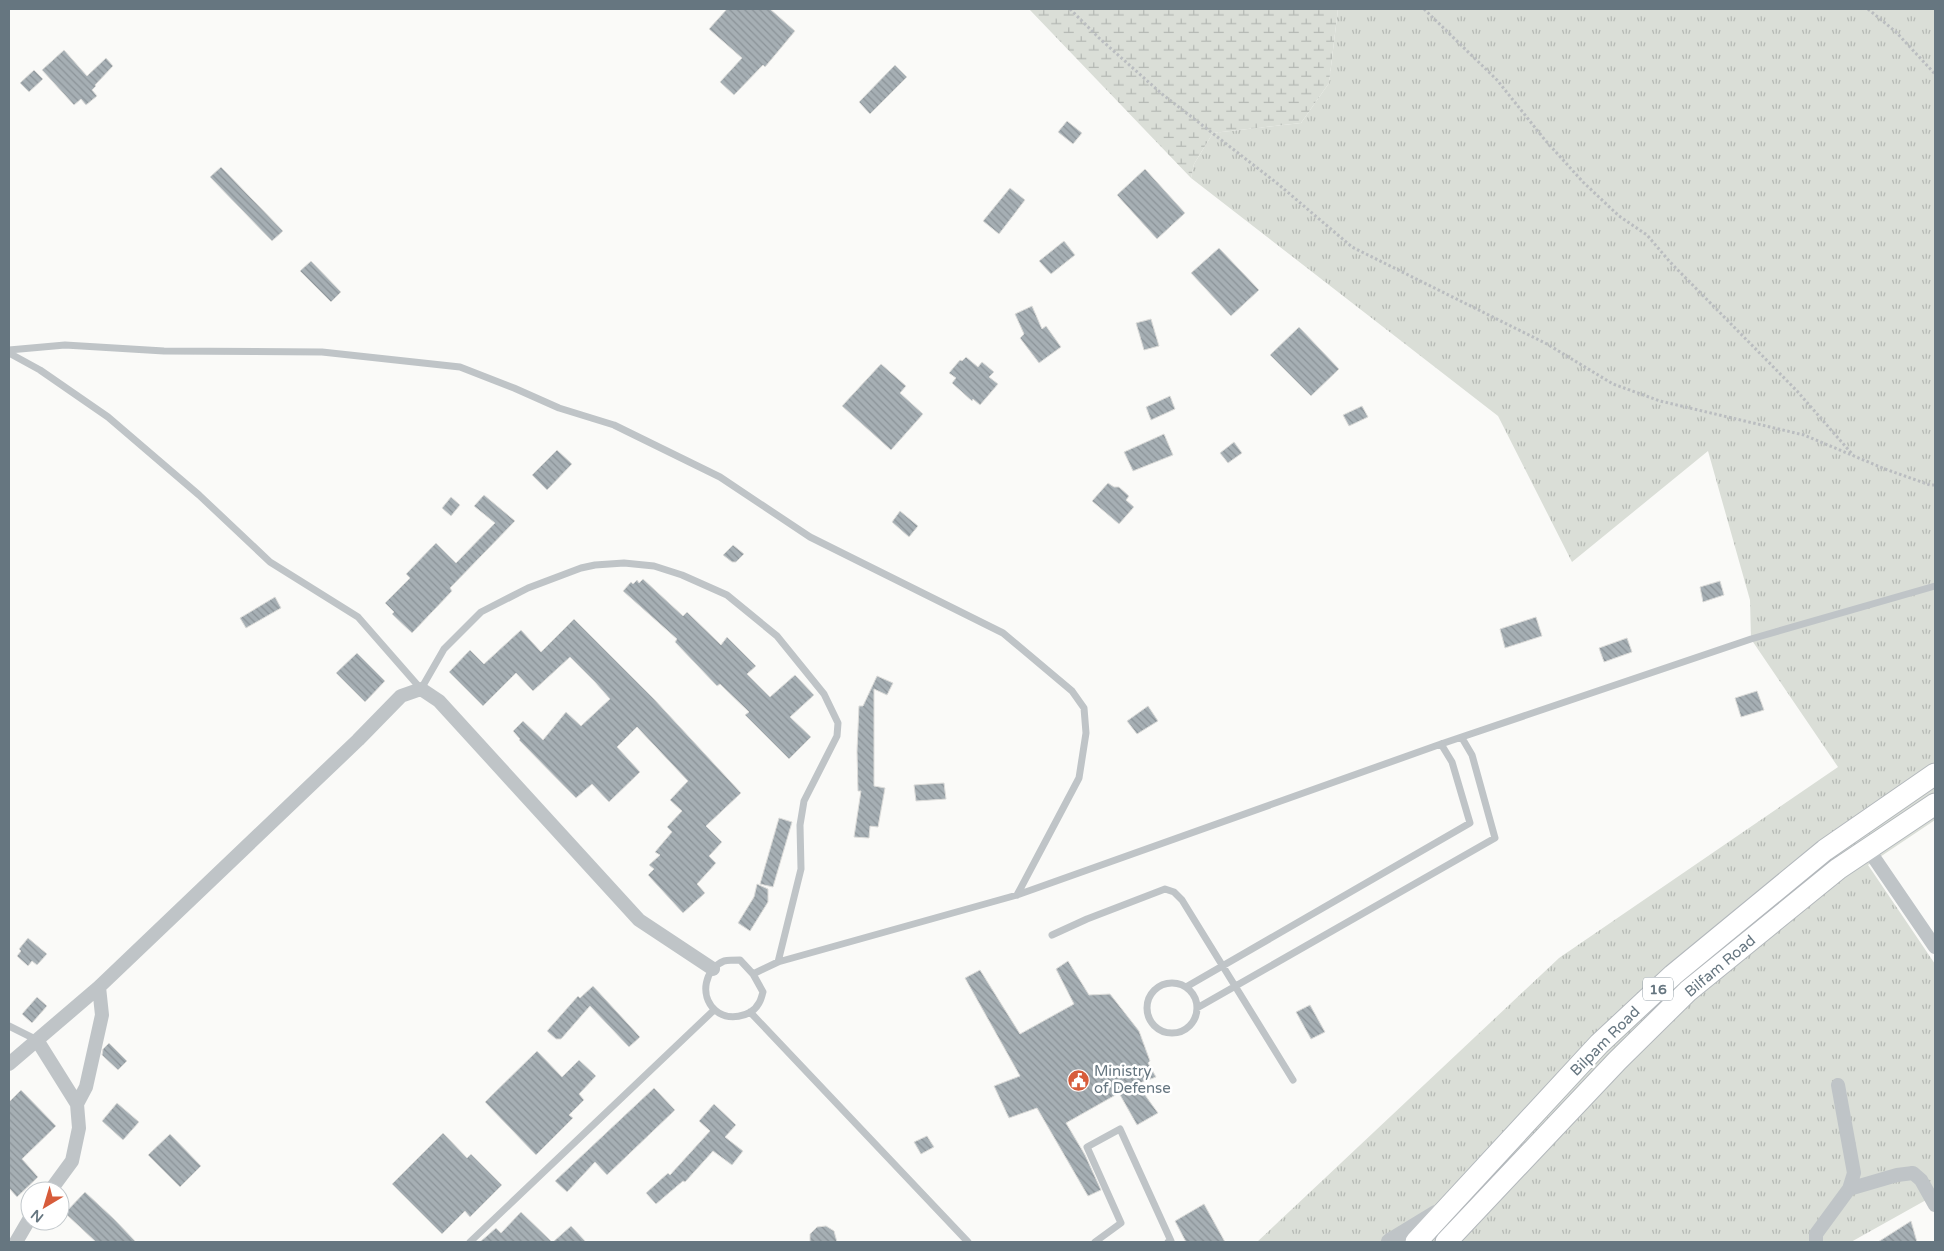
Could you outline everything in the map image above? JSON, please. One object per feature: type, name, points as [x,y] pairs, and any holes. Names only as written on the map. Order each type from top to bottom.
[{"type":"main road","name":"Bilpam Road","points":[[1416,1242],[1599,1044],[1673,975],[1824,850],[1935,774]]},
{"type":"main road","name":"Bilfam Road","points":[[1446,1242],[1617,1061],[1688,991],[1838,869],[1935,804]]},
{"type":"street","points":[[9,1064],[99,987],[358,740],[401,696],[421,689],[439,701],[640,920],[712,969]]},
{"type":"street","points":[[1868,849],[1935,947]]},
{"type":"street","points":[[77,1104],[86,1087],[102,1015],[99,987]]},
{"type":"street","points":[[38,1040],[77,1104],[79,1128],[72,1161],[57,1181]]},
{"type":"street","points":[[1816,1242],[1816,1234],[1849,1190],[1854,1173],[1838,1085]]},
{"type":"street","points":[[1849,1190],[1897,1175],[1913,1173],[1921,1180],[1935,1205]]},
{"type":"street","points":[[1390,1242],[1450,1206]]},
{"type":"street","points":[[1456,1242],[1466,1220]]},
{"type":"street","points":[[16,1242],[22,1231]]},
{"type":"lane","points":[[9,351],[65,345],[164,351],[322,352],[460,367],[559,408],[614,425],[720,477],[810,537],[1003,633],[1072,691],[1084,708],[1086,733],[1079,778],[1017,895]]},
{"type":"lane","points":[[9,351],[108,417],[199,495],[270,562],[358,617],[421,689],[444,649],[481,612],[528,588],[580,568],[624,563],[654,566],[682,575],[727,595],[777,636],[824,694],[838,723],[837,736],[804,801],[800,825],[801,869],[778,962]]},
{"type":"lane","points":[[753,974],[778,962],[1017,895],[1441,744],[1751,639],[1935,586]]},
{"type":"lane","points":[[1198,1008],[1495,838],[1472,755],[1462,738]]},
{"type":"lane","points":[[1186,987],[1470,823],[1452,762],[1441,744]]},
{"type":"lane","points":[[1052,935],[1087,919],[1165,889],[1174,892],[1182,900],[1293,1080]]},
{"type":"lane","points":[[740,960],[753,974],[763,992],[759,1004],[750,1012],[738,1017],[726,1016],[714,1010],[706,997],[706,982],[712,969],[725,961],[740,960]]},
{"type":"lane","points":[[1174,982],[1186,987],[1195,996],[1198,1008],[1195,1020],[1190,1026],[1175,1033],[1166,1032],[1153,1024],[1148,1017],[1147,1009],[1148,1000],[1152,992],[1165,983],[1174,982]]},
{"type":"lane","points":[[470,1242],[714,1010]]},
{"type":"lane","points":[[750,1012],[968,1242]]},
{"type":"lane","points":[[9,1026],[38,1040]]},
{"type":"lane","points":[[1095,1242],[1121,1223],[1087,1147],[1120,1129],[1171,1241],[1168,1242]]},
{"type":"path","points":[[1070,9],[1099,38],[1162,94],[1278,184],[1352,247],[1547,344],[1613,384],[1660,401],[1804,435],[1884,469],[1935,485]]},
{"type":"path","points":[[1424,9],[1496,80],[1545,140],[1583,182],[1618,216],[1647,235],[1670,262],[1797,392],[1853,456]]},
{"type":"path","points":[[1868,9],[1896,32],[1935,74]]},
{"type":"green space","points":[[1029,9],[1338,9],[1329,83],[1301,123],[1213,133],[1194,164],[1191,178]]},
{"type":"green space","points":[[1338,9],[1935,9],[1935,820],[1868,865],[1935,964],[1935,1195],[1851,1242],[1257,1242],[1559,958],[1838,767],[1751,639],[1750,600],[1708,451],[1572,562],[1498,416],[1191,178],[1194,164],[1213,133],[1301,123],[1329,83]]},
{"type":"building","points":[[727,9],[770,9],[795,31],[765,67],[763,65],[734,95],[720,82],[742,58],[709,29]]},
{"type":"building","points":[[64,50],[87,76],[106,58],[113,66],[95,85],[92,90],[97,96],[86,105],[81,99],[74,105],[42,70]]},
{"type":"building","points":[[895,65],[907,77],[870,114],[859,102]]},
{"type":"building","points":[[34,70],[43,79],[29,92],[20,83]]},
{"type":"building","points":[[1067,121],[1082,133],[1073,144],[1058,132]]},
{"type":"building","points":[[221,167],[283,231],[272,241],[210,177]]},
{"type":"building","points":[[1145,169],[1185,213],[1157,239],[1117,195]]},
{"type":"building","points":[[1010,188],[1025,200],[999,234],[983,221]]},
{"type":"building","points":[[1064,241],[1075,255],[1051,274],[1039,261]]},
{"type":"building","points":[[1219,248],[1259,290],[1231,316],[1191,273]]},
{"type":"building","points":[[311,261],[341,292],[331,302],[300,271]]},
{"type":"building","points":[[1032,306],[1042,329],[1046,326],[1061,347],[1039,363],[1020,338],[1024,334],[1015,314]]},
{"type":"building","points":[[1151,319],[1159,346],[1144,350],[1136,323]]},
{"type":"building","points":[[1299,327],[1339,369],[1311,396],[1270,355]]},
{"type":"building","points":[[966,357],[978,367],[982,362],[994,372],[989,377],[998,384],[980,405],[973,399],[972,401],[952,383],[956,378],[949,373],[960,360],[962,361]]},
{"type":"building","points":[[881,364],[906,386],[900,393],[923,414],[891,450],[842,406]]},
{"type":"building","points":[[1170,396],[1175,409],[1151,420],[1146,407]]},
{"type":"building","points":[[1362,406],[1368,417],[1349,426],[1343,415]]},
{"type":"building","points":[[1164,434],[1173,455],[1133,471],[1124,452]]},
{"type":"building","points":[[1234,442],[1242,453],[1228,463],[1220,453]]},
{"type":"building","points":[[557,450],[572,464],[547,490],[532,475]]},
{"type":"building","points":[[1108,483],[1114,487],[1119,487],[1129,496],[1126,500],[1134,507],[1119,524],[1092,501]]},
{"type":"building","points":[[484,495],[515,521],[450,588],[452,591],[412,633],[392,614],[394,612],[385,603],[410,578],[406,574],[436,543],[456,563],[495,523],[474,506]]},
{"type":"building","points":[[451,497],[460,505],[451,516],[442,508]]},
{"type":"building","points":[[900,511],[918,526],[909,537],[892,522]]},
{"type":"building","points":[[733,545],[744,554],[736,562],[732,562],[723,555]]},
{"type":"building","points":[[643,579],[683,616],[687,612],[721,645],[727,637],[756,666],[747,674],[770,697],[795,675],[814,695],[790,717],[811,737],[789,759],[745,715],[749,712],[720,684],[717,686],[675,642],[677,639],[623,591],[631,582],[633,584],[637,580],[639,583]]},
{"type":"building","points":[[1720,581],[1724,595],[1703,602],[1700,587]]},
{"type":"building","points":[[275,597],[281,608],[246,628],[240,618]]},
{"type":"building","points":[[1536,617],[1542,636],[1505,648],[1500,629]]},
{"type":"building","points":[[574,619],[653,698],[741,793],[706,826],[722,842],[709,856],[716,863],[697,884],[705,893],[683,913],[648,875],[654,869],[649,865],[660,855],[655,852],[672,832],[667,827],[682,811],[670,800],[688,781],[637,727],[617,747],[640,772],[609,802],[592,784],[576,798],[519,740],[513,731],[523,721],[543,740],[566,712],[581,726],[610,699],[595,682],[570,657],[533,691],[516,673],[483,706],[449,672],[470,650],[484,664],[521,630],[541,652]]},
{"type":"building","points":[[1627,638],[1632,652],[1604,662],[1599,648]]},
{"type":"building","points":[[357,653],[385,681],[365,702],[336,673]]},
{"type":"building","points":[[877,676],[893,683],[887,695],[874,689],[874,786],[885,788],[878,827],[870,826],[869,838],[854,837],[861,791],[858,791],[857,751],[859,706],[863,706]]},
{"type":"building","points":[[1757,691],[1764,710],[1741,717],[1735,698]]},
{"type":"building","points":[[1148,706],[1158,721],[1137,734],[1127,721]]},
{"type":"building","points":[[944,783],[946,799],[916,801],[914,785]]},
{"type":"building","points":[[779,818],[792,822],[773,887],[760,884]]},
{"type":"building","points":[[757,884],[768,889],[768,902],[750,931],[738,923],[754,897]]},
{"type":"building","points":[[28,938],[47,954],[37,965],[32,961],[28,966],[17,956],[21,951],[19,949]]},
{"type":"building","name":"Ministry of Defense","points":[[1068,961],[1089,995],[1110,994],[1139,1031],[1150,1061],[1148,1063],[1156,1077],[1137,1084],[1158,1113],[1137,1125],[1119,1093],[1066,1123],[1085,1155],[1101,1190],[1088,1196],[1037,1108],[1009,1118],[994,1086],[1020,1076],[965,978],[980,970],[1020,1034],[1074,1004],[1056,969]]},
{"type":"building","points":[[593,986],[640,1037],[629,1047],[590,1006],[561,1039],[556,1039],[547,1031],[578,996],[580,998]]},
{"type":"building","points":[[37,997],[47,1006],[32,1023],[22,1014]]},
{"type":"building","points":[[1310,1005],[1325,1032],[1311,1039],[1296,1012]]},
{"type":"building","points":[[109,1043],[127,1061],[118,1070],[102,1055],[103,1049]]},
{"type":"building","points":[[537,1051],[562,1077],[579,1060],[596,1076],[579,1094],[584,1100],[569,1115],[573,1118],[536,1155],[485,1102]]},
{"type":"building","points":[[654,1088],[675,1110],[607,1175],[595,1162],[567,1192],[555,1181]]},
{"type":"building","points":[[21,1090],[56,1126],[22,1159],[38,1177],[34,1181],[20,1181],[20,1194],[17,1197],[9,1188],[9,1102]]},
{"type":"building","points":[[117,1103],[139,1122],[123,1140],[102,1121]]},
{"type":"building","points":[[714,1104],[736,1125],[725,1137],[743,1151],[732,1165],[713,1151],[685,1182],[683,1181],[656,1204],[646,1193],[668,1173],[670,1175],[710,1131],[699,1121]]},
{"type":"building","points":[[443,1133],[467,1158],[471,1154],[502,1185],[470,1217],[465,1211],[442,1234],[392,1184]]},
{"type":"building","points":[[170,1134],[201,1166],[180,1187],[148,1155]]},
{"type":"building","points":[[927,1136],[934,1147],[921,1154],[914,1142]]},
{"type":"building","points":[[85,1192],[136,1242],[96,1242],[70,1218],[70,1208]]},
{"type":"building","points":[[1204,1204],[1225,1242],[1186,1242],[1175,1221]]},
{"type":"building","points":[[521,1212],[552,1242],[480,1242],[496,1228],[501,1233]]},
{"type":"building","points":[[1911,1221],[1917,1242],[1878,1242]]},
{"type":"building","points":[[571,1226],[586,1242],[553,1242]]},
{"type":"building","points":[[826,1226],[834,1231],[837,1242],[810,1242],[810,1234],[817,1227]]},
{"type":"place","name":"Ministry of Defense","points":[[1078,1080]]}]
